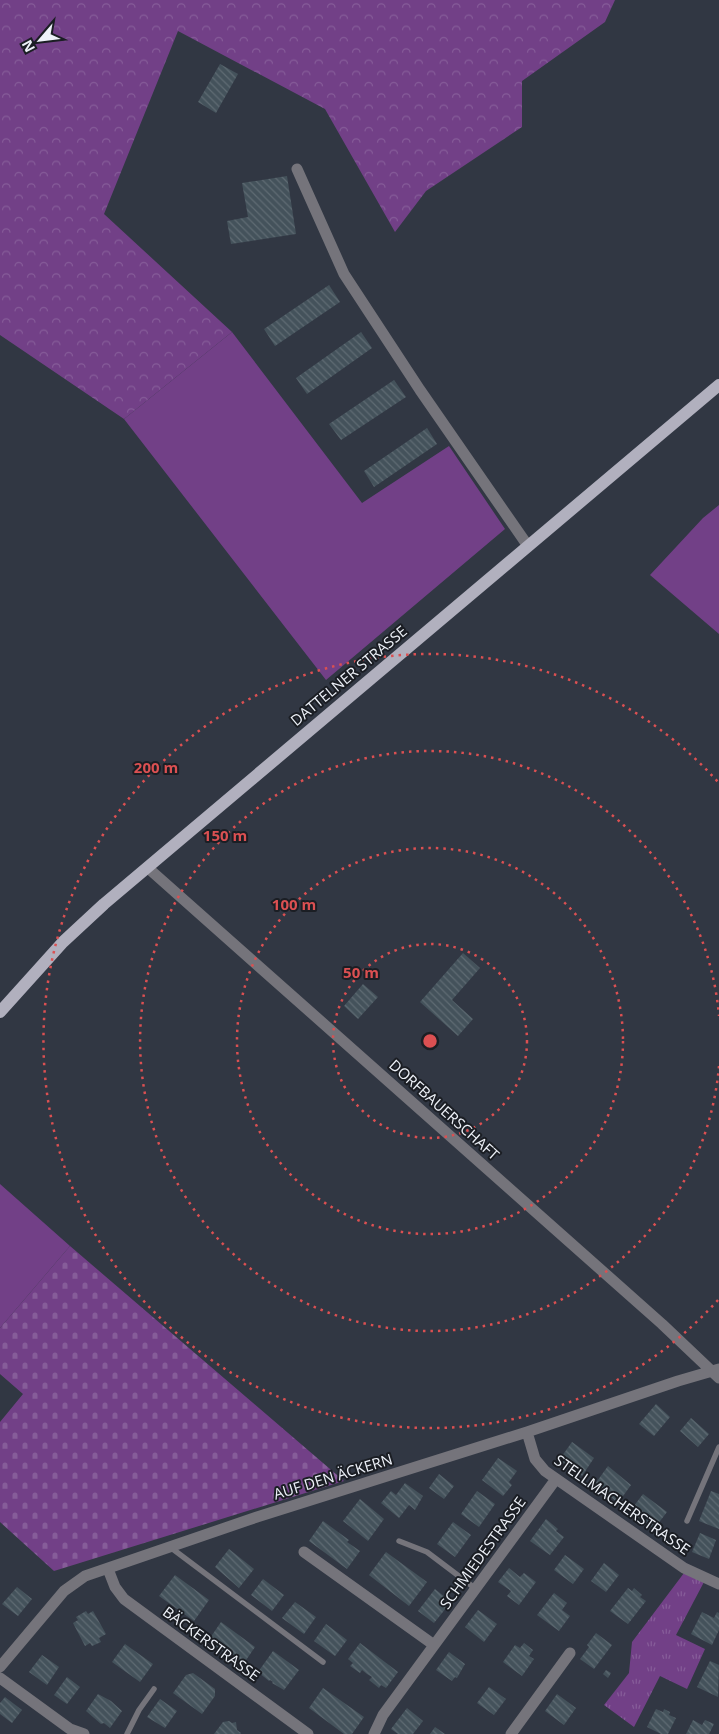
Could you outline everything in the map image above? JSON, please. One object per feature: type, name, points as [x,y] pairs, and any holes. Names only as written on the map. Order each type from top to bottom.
[{"type":"main road","name":"DATTELNER STRASSE","points":[[0,1012],[4,999],[104,904],[719,385]]},
{"type":"street","points":[[297,169],[344,274],[426,398],[528,546]]},
{"type":"street","name":"DORFBAUERSCHAFT","points":[[148,868],[716,1373]]},
{"type":"street","name":"AUF DEN ÄCKERN","points":[[0,1667],[64,1591],[85,1576],[266,1514],[716,1373]]},
{"type":"street","name":"STELLMACHERSTRASSE","points":[[527,1432],[535,1459],[545,1471],[684,1568],[719,1584]]},
{"type":"street","name":"SCHMIEDESTRASSE","points":[[374,1734],[383,1716],[556,1479]]},
{"type":"street","points":[[304,1552],[434,1645]]},
{"type":"street","name":"BÄCKERSTRASSE","points":[[108,1569],[124,1599],[308,1734]]},
{"type":"street","points":[[511,1734],[570,1653]]},
{"type":"street","points":[[0,1678],[70,1729],[84,1734]]},
{"type":"lane","points":[[687,1521],[719,1447]]},
{"type":"lane","points":[[398,1541],[427,1552],[476,1589]]},
{"type":"lane","points":[[170,1547],[323,1662]]},
{"type":"lane","points":[[127,1734],[139,1710],[154,1689]]},
{"type":"green space","points":[[0,0],[615,0],[605,22],[522,81],[522,127],[426,191],[395,232],[325,109],[178,31],[104,214],[232,332],[124,419],[0,335]]},
{"type":"green space","points":[[232,332],[362,503],[449,446],[505,529],[326,680],[124,419]]},
{"type":"green space","points":[[719,505],[719,634],[650,575],[703,518]]},
{"type":"green space","points":[[0,1184],[70,1246],[0,1328]]},
{"type":"green space","points":[[70,1246],[344,1481],[54,1571],[0,1522],[0,1422],[23,1394],[0,1374],[0,1328]]},
{"type":"green space","points":[[684,1573],[704,1582],[676,1635],[705,1649],[687,1689],[660,1676],[634,1727],[604,1705],[629,1673],[632,1642]]},
{"type":"building","points":[[220,64],[238,74],[216,113],[198,102]]},
{"type":"building","points":[[287,176],[296,234],[231,244],[227,221],[248,217],[242,183]]},
{"type":"building","points":[[329,285],[340,302],[275,346],[264,329]]},
{"type":"building","points":[[361,332],[372,348],[307,394],[296,378]]},
{"type":"building","points":[[394,380],[406,397],[341,440],[329,424]]},
{"type":"building","points":[[427,428],[437,444],[374,487],[364,471]]},
{"type":"building","points":[[463,953],[480,968],[452,1000],[473,1019],[458,1036],[420,1002]]},
{"type":"building","points":[[363,984],[378,997],[358,1019],[344,1006]]},
{"type":"building","points":[[656,1404],[670,1417],[654,1436],[639,1424]]},
{"type":"building","points":[[691,1418],[709,1434],[698,1447],[680,1431]]},
{"type":"building","points":[[572,1442],[594,1458],[582,1476],[559,1460]]},
{"type":"building","points":[[498,1458],[517,1471],[509,1482],[512,1485],[503,1496],[482,1480]]},
{"type":"building","points":[[608,1466],[631,1485],[618,1503],[595,1484]]},
{"type":"building","points":[[439,1474],[454,1486],[444,1499],[429,1488]]},
{"type":"building","points":[[405,1483],[423,1496],[415,1510],[409,1505],[399,1518],[381,1503],[391,1491],[396,1495]]},
{"type":"building","points":[[477,1491],[495,1504],[479,1527],[461,1514]]},
{"type":"building","points":[[711,1491],[719,1494],[719,1529],[699,1521]]},
{"type":"building","points":[[643,1494],[667,1512],[654,1529],[630,1511]]},
{"type":"building","points":[[360,1499],[384,1519],[368,1541],[343,1521]]},
{"type":"building","points":[[546,1519],[564,1537],[550,1555],[530,1541]]},
{"type":"building","points":[[323,1521],[349,1540],[347,1542],[360,1551],[347,1569],[309,1541]]},
{"type":"building","points":[[453,1522],[471,1535],[455,1557],[437,1544]]},
{"type":"building","points":[[700,1533],[716,1540],[709,1559],[692,1552]]},
{"type":"building","points":[[229,1549],[254,1569],[239,1588],[215,1567]]},
{"type":"building","points":[[386,1552],[427,1582],[409,1606],[369,1575]]},
{"type":"building","points":[[565,1555],[584,1569],[573,1584],[554,1570]]},
{"type":"building","points":[[604,1563],[619,1575],[606,1592],[591,1581]]},
{"type":"building","points":[[509,1568],[520,1577],[524,1573],[536,1582],[519,1605],[507,1596],[511,1591],[498,1582]]},
{"type":"building","points":[[175,1575],[209,1600],[194,1621],[159,1596]]},
{"type":"building","points":[[263,1579],[284,1595],[272,1611],[251,1595]]},
{"type":"building","points":[[17,1587],[32,1599],[18,1616],[2,1604]]},
{"type":"building","points":[[628,1588],[632,1591],[634,1588],[642,1595],[640,1597],[646,1601],[628,1624],[610,1611]]},
{"type":"building","points":[[435,1589],[451,1602],[434,1623],[418,1611]]},
{"type":"building","points":[[554,1593],[567,1603],[562,1610],[570,1616],[559,1631],[537,1615]]},
{"type":"building","points":[[295,1602],[316,1617],[304,1634],[282,1618]]},
{"type":"building","points":[[478,1610],[497,1624],[484,1642],[465,1627]]},
{"type":"building","points":[[86,1611],[88,1614],[93,1611],[106,1634],[99,1638],[101,1642],[92,1646],[90,1643],[85,1646],[73,1623],[78,1620],[76,1617]]},
{"type":"building","points":[[702,1612],[714,1618],[717,1612],[719,1613],[719,1630],[712,1645],[691,1634]]},
{"type":"building","points":[[221,1622],[255,1647],[242,1666],[208,1641]]},
{"type":"building","points":[[326,1624],[347,1640],[335,1656],[314,1641]]},
{"type":"building","points":[[596,1633],[612,1645],[594,1669],[580,1659]]},
{"type":"building","points":[[360,1643],[398,1672],[386,1688],[381,1685],[379,1688],[369,1680],[372,1677],[362,1670],[360,1673],[350,1666],[353,1663],[348,1659]]},
{"type":"building","points":[[524,1643],[533,1650],[529,1656],[534,1659],[522,1676],[503,1662],[515,1645],[520,1648]]},
{"type":"building","points":[[125,1644],[153,1664],[140,1682],[112,1662]]},
{"type":"building","points":[[273,1651],[299,1670],[284,1690],[258,1672]]},
{"type":"building","points":[[449,1652],[465,1664],[457,1678],[455,1677],[452,1681],[436,1670]]},
{"type":"building","points":[[42,1655],[59,1667],[47,1685],[29,1672]]},
{"type":"building","points":[[710,1661],[719,1665],[718,1697],[697,1687]]},
{"type":"building","points":[[606,1670],[611,1673],[608,1678],[603,1674]]},
{"type":"building","points":[[193,1673],[215,1689],[215,1696],[202,1714],[173,1693],[186,1675]]},
{"type":"building","points":[[67,1677],[80,1687],[67,1704],[54,1695]]},
{"type":"building","points":[[489,1687],[506,1699],[494,1715],[477,1703]]},
{"type":"building","points":[[323,1688],[364,1717],[352,1734],[344,1734],[309,1708]]},
{"type":"building","points":[[98,1694],[111,1701],[122,1711],[110,1728],[104,1723],[101,1724],[86,1711]]},
{"type":"building","points":[[557,1694],[576,1708],[564,1725],[545,1711]]},
{"type":"building","points":[[5,1697],[22,1710],[12,1723],[0,1714],[0,1703]]},
{"type":"building","points":[[160,1699],[177,1711],[165,1728],[147,1717]]},
{"type":"building","points":[[407,1708],[423,1721],[413,1734],[398,1734],[391,1729]]},
{"type":"building","points":[[656,1709],[663,1712],[664,1709],[670,1712],[669,1715],[676,1718],[668,1734],[661,1734],[647,1727]]},
{"type":"building","points":[[693,1720],[702,1725],[705,1720],[714,1724],[709,1734],[686,1734]]},
{"type":"building","points":[[229,1721],[232,1723],[236,1722],[237,1730],[240,1734],[214,1734],[223,1722]]},
{"type":"building","points":[[435,1727],[445,1734],[430,1734]]}]
